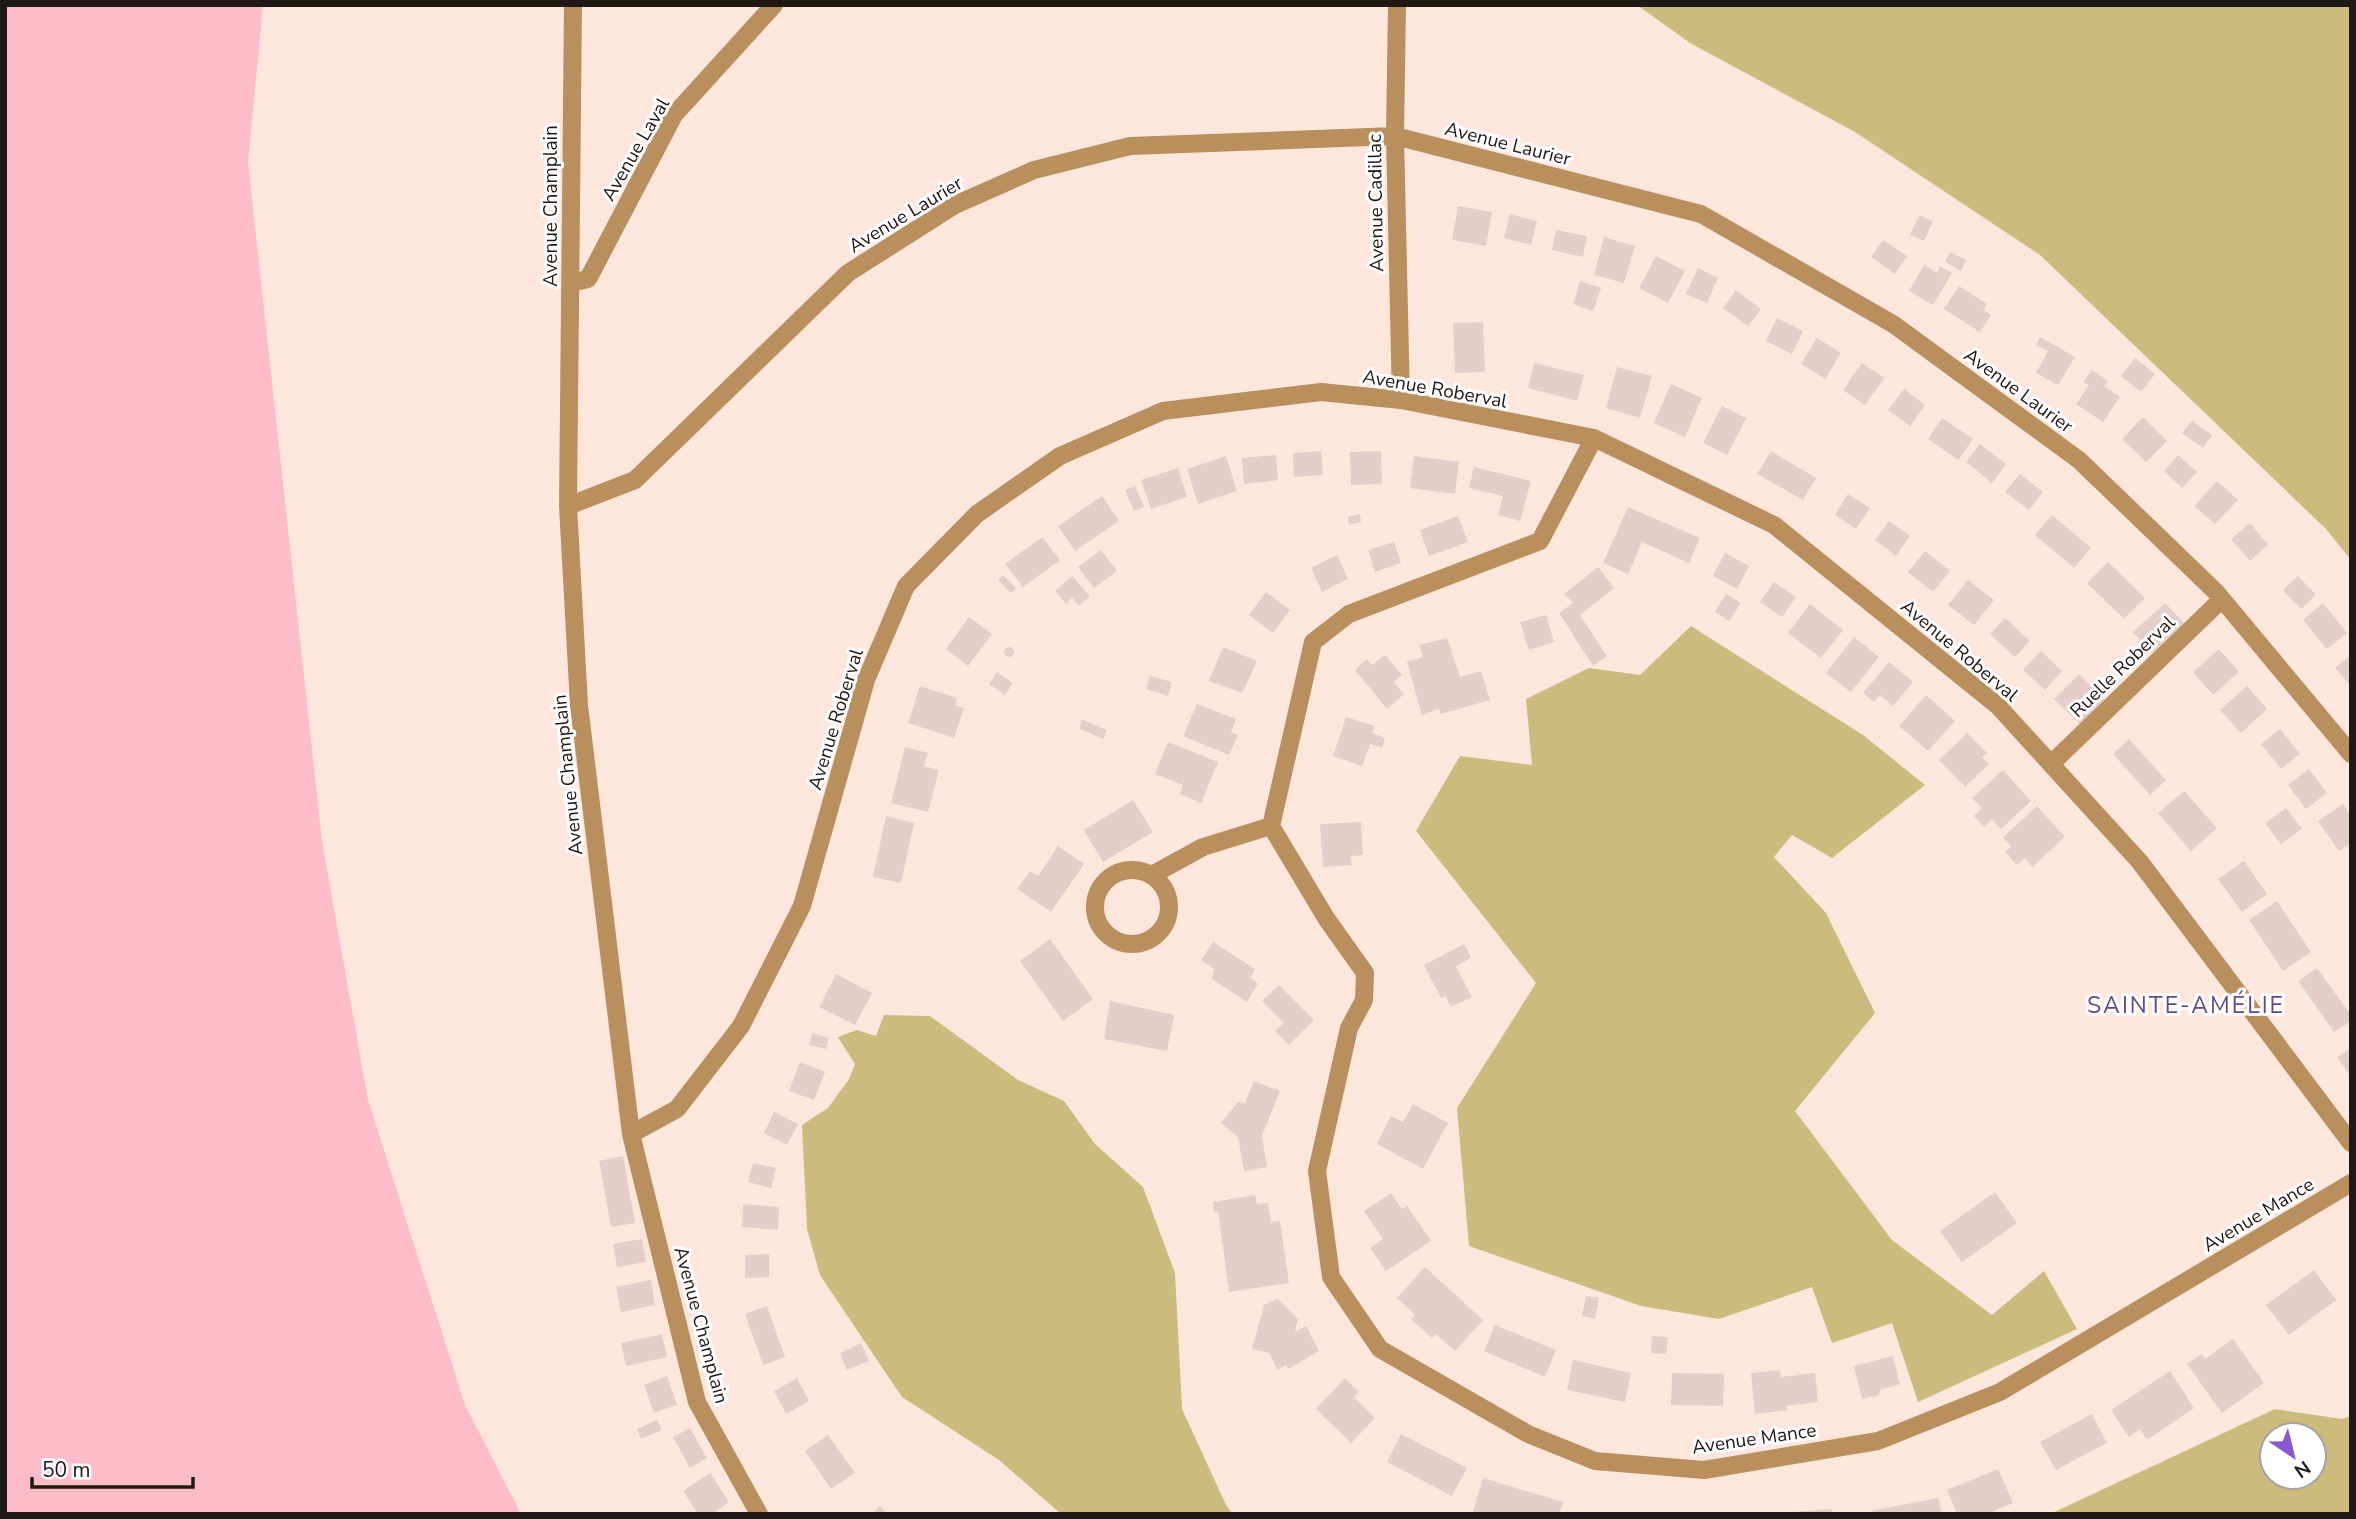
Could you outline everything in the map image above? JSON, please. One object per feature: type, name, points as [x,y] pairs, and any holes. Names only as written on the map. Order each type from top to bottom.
[{"type":"street","name":"Avenue Champlain","points":[[572,5],[568,506],[579,705],[631,1134],[697,1402],[759,1514]]},
{"type":"street","name":"Avenue Laval","points":[[571,283],[588,279],[674,115],[774,5]]},
{"type":"street","name":"Avenue Cadillac","points":[[1397,5],[1395,136],[1401,400]]},
{"type":"street","name":"Avenue Laurier","points":[[568,506],[635,480],[848,273],[966,200],[1034,170],[1130,146],[1395,136],[1701,214],[1893,324],[2079,460],[2222,599],[2351,754]]},
{"type":"street","name":"Avenue Roberval","points":[[631,1134],[677,1109],[741,1026],[802,906],[866,680],[906,586],[977,514],[1060,456],[1163,411],[1321,392],[1401,400],[1594,438],[1774,525],[1998,706],[2140,862],[2351,1143]]},
{"type":"street","points":[[1152,875],[1167,892],[1169,914],[1166,924],[1159,933],[1140,943],[1131,945],[1113,939],[1100,927],[1095,907],[1102,886],[1119,872],[1131,870],[1152,875],[1203,847],[1271,826],[1314,642],[1349,614],[1540,541],[1594,438]]},
{"type":"street","name":"Ruelle Roberval","points":[[2051,764],[2222,599]]},
{"type":"street","name":"Avenue Mance","points":[[1271,826],[1326,918],[1365,973],[1364,1000],[1349,1028],[1317,1171],[1331,1277],[1380,1349],[1528,1434],[1595,1461],[1704,1470],[1878,1441],[2000,1392],[2351,1183]]},
{"type":"shaded area","points":[[5,5],[263,5],[248,162],[322,841],[368,1100],[465,1405],[521,1514],[5,1514]]},
{"type":"shaded area","points":[[1637,5],[2351,5],[2351,560],[2326,529],[2040,255],[1855,132],[1690,43]]},
{"type":"shaded area","points":[[1691,626],[1863,735],[1925,785],[1832,858],[1792,835],[1774,857],[1826,913],[1875,1013],[1795,1111],[1892,1240],[1992,1315],[2044,1271],[2077,1329],[1918,1402],[1892,1323],[1832,1343],[1812,1287],[1719,1319],[1641,1306],[1469,1246],[1457,1108],[1536,983],[1416,831],[1460,756],[1532,765],[1526,699],[1589,668],[1640,675]]},
{"type":"shaded area","points":[[884,1015],[930,1016],[1018,1080],[1064,1101],[1095,1144],[1143,1187],[1175,1273],[1182,1409],[1226,1505],[1233,1514],[1061,1514],[999,1460],[902,1397],[820,1275],[807,1229],[802,1125],[828,1108],[849,1079],[855,1064],[838,1037],[857,1030],[876,1036]]},
{"type":"shaded area","points":[[2275,1409],[2342,1419],[2351,1416],[2351,1513],[2050,1514]]},
{"type":"building","points":[[1458,206],[1492,212],[1486,246],[1452,240]]},
{"type":"building","points":[[1510,214],[1537,221],[1531,245],[1504,238]]},
{"type":"building","points":[[1919,215],[1933,221],[1924,241],[1910,235]]},
{"type":"building","points":[[1556,230],[1587,236],[1583,257],[1552,250]]},
{"type":"building","points":[[1604,237],[1635,246],[1624,283],[1594,275]]},
{"type":"building","points":[[1883,240],[1907,256],[1895,274],[1871,257]]},
{"type":"building","points":[[1950,252],[1966,260],[1961,271],[1945,262]]},
{"type":"building","points":[[1656,256],[1685,271],[1668,303],[1639,288]]},
{"type":"building","points":[[1924,265],[1937,273],[1940,266],[1952,273],[1933,305],[1909,291]]},
{"type":"building","points":[[1698,268],[1718,278],[1707,303],[1686,294]]},
{"type":"building","points":[[1580,281],[1601,288],[1593,311],[1573,304]]},
{"type":"building","points":[[1959,286],[1987,304],[1983,310],[1991,315],[1980,332],[1944,309]]},
{"type":"building","points":[[1736,290],[1761,309],[1748,326],[1723,308]]},
{"type":"building","points":[[1777,318],[1803,331],[1792,354],[1766,341]]},
{"type":"building","points":[[1483,322],[1485,372],[1455,373],[1453,323]]},
{"type":"building","points":[[2040,337],[2075,357],[2058,385],[2036,373],[2048,351],[2036,345]]},
{"type":"building","points":[[1817,338],[1841,353],[1825,379],[1801,364]]},
{"type":"building","points":[[2135,358],[2155,374],[2141,392],[2121,376]]},
{"type":"building","points":[[1534,363],[1584,375],[1577,401],[1528,388]]},
{"type":"building","points":[[1862,363],[1884,378],[1865,405],[1843,390]]},
{"type":"building","points":[[1617,367],[1652,376],[1640,418],[1606,408]]},
{"type":"building","points":[[2092,370],[2108,381],[2104,386],[2120,397],[2103,422],[2076,404],[2089,385],[2083,382]]},
{"type":"building","points":[[1671,384],[1702,398],[1685,437],[1654,423]]},
{"type":"building","points":[[1904,389],[1925,405],[1910,426],[1888,410]]},
{"type":"building","points":[[1722,406],[1746,418],[1727,455],[1703,443]]},
{"type":"building","points":[[2143,417],[2167,441],[2146,462],[2122,439]]},
{"type":"building","points":[[1942,418],[1973,439],[1958,460],[1928,439]]},
{"type":"building","points":[[2192,421],[2212,435],[2203,448],[2182,433]]},
{"type":"building","points":[[1980,444],[2006,464],[1992,483],[1966,462]]},
{"type":"building","points":[[1321,451],[1323,475],[1294,477],[1293,453]]},
{"type":"building","points":[[1381,451],[1382,484],[1351,485],[1350,452]]},
{"type":"building","points":[[1771,451],[1816,478],[1803,500],[1757,474]]},
{"type":"building","points":[[1276,455],[1278,480],[1244,484],[1242,458]]},
{"type":"building","points":[[2178,455],[2197,472],[2182,488],[2164,471]]},
{"type":"building","points":[[1226,456],[1237,491],[1198,504],[1187,469]]},
{"type":"building","points":[[1414,456],[1459,462],[1455,494],[1410,488]]},
{"type":"building","points":[[1474,467],[1531,481],[1520,521],[1498,515],[1503,496],[1469,488]]},
{"type":"building","points":[[1178,468],[1187,497],[1151,509],[1141,480]]},
{"type":"building","points":[[2020,474],[2043,492],[2029,510],[2005,492]]},
{"type":"building","points":[[2217,481],[2238,500],[2215,524],[2194,506]]},
{"type":"building","points":[[1135,486],[1144,507],[1134,511],[1125,490]]},
{"type":"building","points":[[1848,494],[1870,508],[1856,529],[1835,515]]},
{"type":"building","points":[[1102,496],[1119,521],[1075,551],[1058,526]]},
{"type":"building","points":[[1628,507],[1700,538],[1689,563],[1642,542],[1628,574],[1603,563]]},
{"type":"building","points":[[1360,514],[1361,522],[1349,525],[1348,517]]},
{"type":"building","points":[[2052,515],[2091,548],[2074,568],[2035,535]]},
{"type":"building","points":[[1458,516],[1468,542],[1429,556],[1420,530]]},
{"type":"building","points":[[1889,521],[1910,536],[1896,556],[1875,540]]},
{"type":"building","points":[[2250,523],[2268,545],[2250,561],[2231,539]]},
{"type":"building","points":[[1042,537],[1060,560],[1023,587],[1005,564]]},
{"type":"building","points":[[1394,542],[1401,563],[1375,572],[1368,550]]},
{"type":"building","points":[[1101,550],[1117,571],[1094,588],[1078,567]]},
{"type":"building","points":[[1925,551],[1950,571],[1933,592],[1908,572]]},
{"type":"building","points":[[1725,553],[1749,566],[1737,589],[1713,576]]},
{"type":"building","points":[[1337,555],[1348,579],[1322,592],[1311,568]]},
{"type":"building","points":[[2108,562],[2145,598],[2124,619],[2087,583]]},
{"type":"building","points":[[1598,567],[1614,588],[1580,615],[1607,656],[1593,666],[1559,613],[1573,603],[1564,594]]},
{"type":"building","points":[[1003,575],[1016,588],[1011,593],[998,580]]},
{"type":"building","points":[[1072,576],[1090,596],[1079,606],[1072,598],[1066,604],[1055,591]]},
{"type":"building","points":[[2298,576],[2316,595],[2301,609],[2283,590]]},
{"type":"building","points":[[1968,580],[1994,600],[1974,625],[1948,605]]},
{"type":"building","points":[[1774,582],[1796,597],[1782,617],[1760,602]]},
{"type":"building","points":[[1266,592],[1290,610],[1273,633],[1249,615]]},
{"type":"building","points":[[1726,594],[1741,603],[1729,621],[1715,612]]},
{"type":"building","points":[[2165,603],[2184,623],[2152,653],[2133,632]]},
{"type":"building","points":[[2323,603],[2347,633],[2327,649],[2303,620]]},
{"type":"building","points":[[1810,604],[1843,630],[1821,658],[1788,633]]},
{"type":"building","points":[[1546,615],[1554,642],[1529,650],[1520,622]]},
{"type":"building","points":[[969,617],[992,634],[968,666],[946,649]]},
{"type":"building","points":[[2005,618],[2030,641],[2015,657],[1990,634]]},
{"type":"building","points":[[1854,637],[1879,657],[1851,692],[1826,673]]},
{"type":"building","points":[[1447,638],[1460,677],[1481,671],[1490,700],[1441,714],[1439,709],[1422,715],[1407,662],[1423,657],[1419,645]]},
{"type":"building","points":[[1009,647],[1014,652],[1009,657],[1004,652]]},
{"type":"building","points":[[1223,647],[1257,661],[1242,693],[1209,681]]},
{"type":"building","points":[[2219,649],[2239,672],[2213,695],[2193,672]]},
{"type":"building","points":[[2041,651],[2062,671],[2045,690],[2023,670]]},
{"type":"building","points":[[1385,655],[1402,675],[1394,682],[1404,694],[1387,709],[1355,670],[1367,659],[1372,665]]},
{"type":"building","points":[[2351,655],[2351,686],[2335,668]]},
{"type":"building","points":[[1889,662],[1913,682],[1893,706],[1880,695],[1874,702],[1863,693]]},
{"type":"building","points":[[997,672],[1013,683],[1005,695],[989,684]]},
{"type":"building","points":[[2079,674],[2108,704],[2084,728],[2054,699]]},
{"type":"building","points":[[1150,676],[1172,682],[1168,696],[1146,689]]},
{"type":"building","points":[[920,686],[957,698],[955,705],[964,708],[954,738],[908,723]]},
{"type":"building","points":[[2247,686],[2267,709],[2241,733],[2220,710]]},
{"type":"building","points":[[1926,695],[1955,721],[1928,751],[1899,726]]},
{"type":"building","points":[[1197,704],[1236,719],[1231,732],[1238,735],[1229,755],[1183,736]]},
{"type":"building","points":[[1346,717],[1375,726],[1372,733],[1385,738],[1382,748],[1370,744],[1362,766],[1333,756]]},
{"type":"building","points":[[1081,719],[1107,730],[1103,739],[1080,729]]},
{"type":"building","points":[[2280,729],[2300,754],[2281,769],[2261,744]]},
{"type":"building","points":[[1967,733],[1987,753],[1982,757],[1989,764],[1965,787],[1939,760]]},
{"type":"building","points":[[2129,739],[2166,780],[2150,795],[2113,754]]},
{"type":"building","points":[[1168,742],[1218,762],[1201,803],[1180,794],[1183,785],[1155,774]]},
{"type":"building","points":[[905,747],[928,753],[924,766],[939,770],[928,812],[891,803]]},
{"type":"building","points":[[2309,769],[2327,793],[2306,809],[2288,785]]},
{"type":"building","points":[[2003,770],[2031,801],[2001,829],[1992,819],[1984,827],[1974,816],[1982,808],[1972,798]]},
{"type":"building","points":[[2184,791],[2217,828],[2191,851],[2158,813]]},
{"type":"building","points":[[1133,800],[1153,832],[1103,862],[1084,830]]},
{"type":"building","points":[[2343,804],[2351,816],[2351,843],[2339,851],[2318,821]]},
{"type":"building","points":[[2037,806],[2065,837],[2032,867],[2025,858],[2017,865],[2005,852],[2011,847],[2003,837]]},
{"type":"building","points":[[2286,808],[2302,829],[2281,844],[2265,823]]},
{"type":"building","points":[[886,816],[914,823],[901,883],[873,877]]},
{"type":"building","points":[[1361,822],[1363,855],[1351,856],[1352,865],[1323,867],[1320,824]]},
{"type":"building","points":[[1058,846],[1084,864],[1051,912],[1017,889],[1030,871],[1038,876]]},
{"type":"building","points":[[2244,861],[2267,894],[2242,912],[2218,879]]},
{"type":"building","points":[[2277,901],[2311,952],[2283,971],[2249,920]]},
{"type":"building","points":[[1050,939],[1093,999],[1063,1021],[1020,961]]},
{"type":"building","points":[[1213,942],[1255,969],[1250,978],[1258,984],[1247,1002],[1212,979],[1214,969],[1201,960]]},
{"type":"building","points":[[1464,944],[1471,958],[1456,966],[1472,997],[1451,1007],[1445,996],[1441,998],[1424,965]]},
{"type":"building","points":[[2317,968],[2351,1015],[2351,1021],[2334,1032],[2298,981]]},
{"type":"building","points":[[836,974],[872,993],[855,1025],[819,1007]]},
{"type":"building","points":[[1279,985],[1314,1020],[1289,1045],[1275,1031],[1284,1023],[1262,1001]]},
{"type":"building","points":[[1110,1001],[1174,1015],[1167,1051],[1104,1039]]},
{"type":"building","points":[[812,1033],[829,1038],[826,1049],[809,1045]]},
{"type":"building","points":[[2351,1048],[2351,1077],[2337,1057]]},
{"type":"building","points":[[800,1062],[825,1072],[814,1100],[789,1091]]},
{"type":"building","points":[[1254,1081],[1280,1091],[1262,1136],[1267,1167],[1244,1171],[1238,1137],[1221,1123],[1238,1102],[1245,1103]]},
{"type":"building","points":[[1413,1104],[1448,1123],[1423,1169],[1377,1144],[1391,1116],[1403,1122]]},
{"type":"building","points":[[774,1112],[798,1124],[787,1145],[764,1133]]},
{"type":"building","points":[[623,1156],[635,1223],[611,1227],[599,1161]]},
{"type":"building","points":[[753,1163],[776,1168],[771,1188],[748,1182]]},
{"type":"building","points":[[1995,1192],[2017,1223],[1962,1262],[1940,1231]]},
{"type":"building","points":[[1391,1193],[1402,1209],[1407,1206],[1431,1241],[1386,1271],[1370,1248],[1383,1239],[1364,1211]]},
{"type":"building","points":[[1255,1195],[1257,1204],[1268,1203],[1271,1222],[1280,1221],[1289,1283],[1229,1292],[1218,1211],[1214,1212],[1213,1202]]},
{"type":"building","points":[[743,1204],[779,1207],[778,1230],[742,1227]]},
{"type":"building","points":[[642,1239],[646,1262],[617,1267],[613,1244]]},
{"type":"building","points":[[769,1254],[769,1277],[745,1278],[745,1255]]},
{"type":"building","points":[[1425,1267],[1483,1320],[1455,1351],[1436,1334],[1432,1338],[1411,1319],[1415,1315],[1397,1298]]},
{"type":"building","points":[[2314,1270],[2336,1300],[2289,1335],[2266,1305]]},
{"type":"building","points":[[651,1280],[655,1305],[621,1312],[616,1287]]},
{"type":"building","points":[[1586,1296],[1599,1298],[1595,1319],[1582,1316]]},
{"type":"building","points":[[1278,1299],[1298,1319],[1295,1332],[1306,1326],[1319,1351],[1288,1369],[1286,1365],[1278,1370],[1269,1353],[1252,1349],[1264,1305]]},
{"type":"building","points":[[767,1306],[785,1357],[763,1365],[745,1314]]},
{"type":"building","points":[[1495,1325],[1556,1350],[1545,1377],[1484,1351]]},
{"type":"building","points":[[662,1334],[667,1357],[626,1366],[621,1343]]},
{"type":"building","points":[[1652,1336],[1668,1337],[1666,1354],[1651,1353]]},
{"type":"building","points":[[2233,1339],[2264,1383],[2222,1413],[2187,1364],[2202,1354],[2205,1359]]},
{"type":"building","points":[[861,1343],[869,1361],[847,1370],[840,1353]]},
{"type":"building","points":[[1893,1356],[1900,1384],[1880,1390],[1879,1395],[1862,1399],[1854,1366]]},
{"type":"building","points":[[1573,1360],[1631,1373],[1625,1402],[1567,1390]]},
{"type":"building","points":[[1780,1370],[1781,1377],[1815,1373],[1818,1402],[1755,1414],[1751,1373]]},
{"type":"building","points":[[2170,1371],[2194,1408],[2147,1440],[2140,1429],[2129,1437],[2111,1410]]},
{"type":"building","points":[[1672,1373],[1724,1374],[1723,1406],[1671,1405]]},
{"type":"building","points":[[667,1376],[677,1405],[654,1413],[644,1385]]},
{"type":"building","points":[[797,1378],[809,1401],[786,1414],[774,1391]]},
{"type":"building","points":[[1345,1378],[1359,1392],[1354,1397],[1375,1418],[1351,1443],[1316,1409]]},
{"type":"building","points":[[2092,1414],[2107,1443],[2056,1470],[2040,1442]]},
{"type":"building","points":[[657,1420],[662,1430],[641,1439],[637,1429]]},
{"type":"building","points":[[690,1428],[707,1458],[690,1468],[673,1437]]},
{"type":"building","points":[[1401,1434],[1467,1468],[1452,1496],[1387,1462]]},
{"type":"building","points":[[828,1435],[855,1473],[831,1489],[805,1451]]},
{"type":"building","points":[[1998,1469],[2013,1503],[1987,1514],[1957,1514],[1947,1490]]},
{"type":"building","points":[[710,1473],[729,1502],[712,1514],[698,1514],[683,1491]]},
{"type":"building","points":[[1483,1478],[1563,1502],[1559,1514],[1472,1514]]},
{"type":"building","points":[[1938,1498],[1942,1514],[1872,1514],[1871,1511]]},
{"type":"building","points":[[880,1506],[887,1514],[872,1514]]},
{"type":"building","points":[[1832,1509],[1832,1514],[1792,1514],[1792,1512]]},
{"type":"district","name":"SAINTE-AMÉLIE","points":[[2186,1005]]}]
